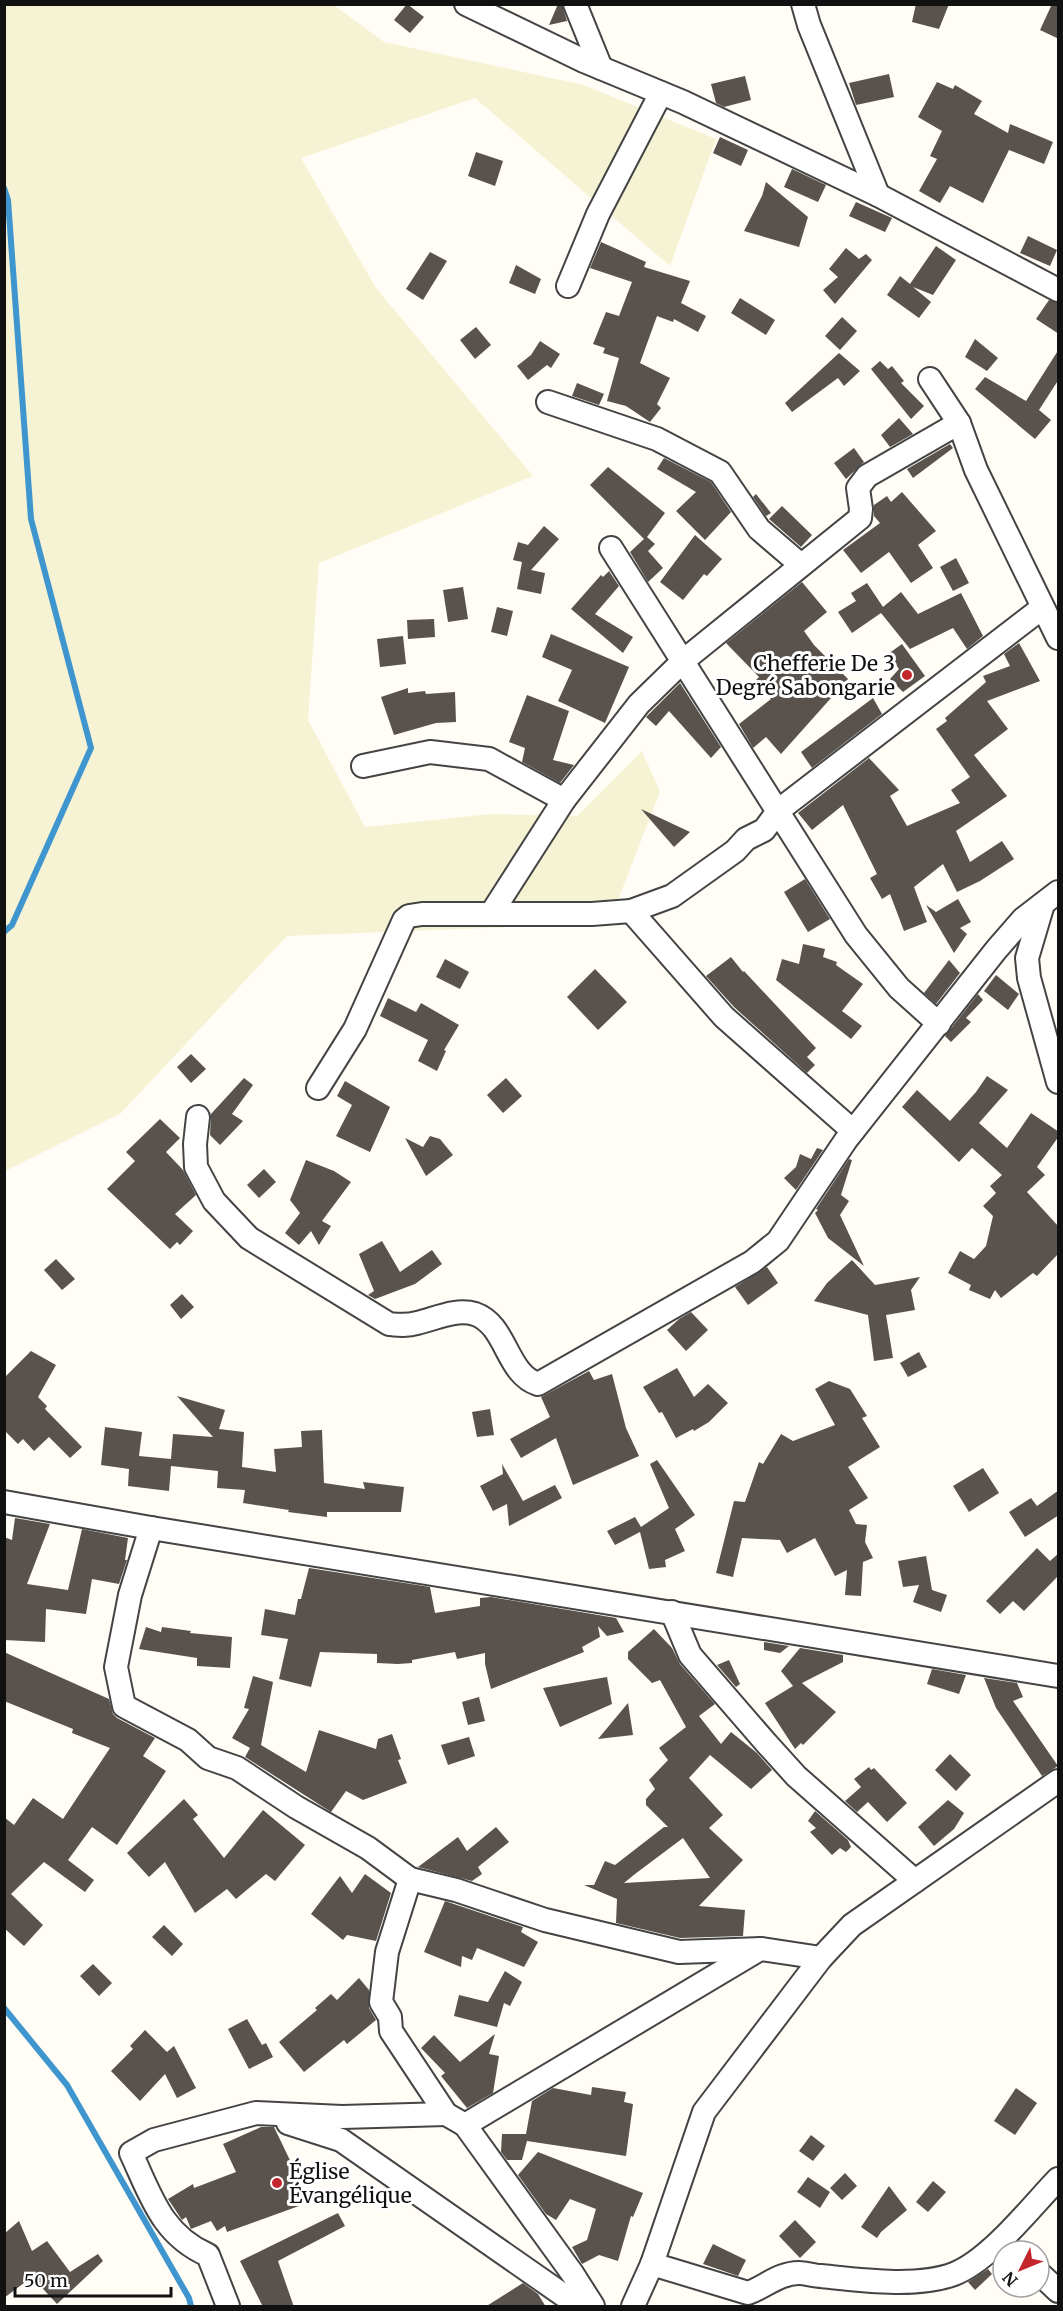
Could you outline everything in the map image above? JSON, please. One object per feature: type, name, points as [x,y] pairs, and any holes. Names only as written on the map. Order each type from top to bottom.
[{"type":"street","points":[[466,4],[878,195],[1059,290]]},
{"type":"street","points":[[575,4],[602,68]]},
{"type":"street","points":[[803,4],[809,25],[878,195]]},
{"type":"street","points":[[568,286],[598,214],[661,93]]},
{"type":"street","points":[[930,379],[959,423],[976,470],[1042,608],[1059,638]]},
{"type":"street","points":[[548,402],[657,438],[720,472],[759,529],[801,565]]},
{"type":"street","points":[[491,914],[564,800],[639,704],[683,661],[860,518],[858,488],[867,476],[959,423]]},
{"type":"street","points":[[611,548],[856,935],[899,988],[939,1024]]},
{"type":"street","points":[[318,1088],[355,1029],[404,920],[409,916],[631,912],[672,896],[735,851],[746,839],[764,830],[778,810],[1042,608]]},
{"type":"street","points":[[363,766],[430,752],[489,759],[564,800]]},
{"type":"street","points":[[198,1118],[195,1144],[196,1167],[214,1201],[249,1238],[389,1324],[404,1326],[452,1313],[472,1313],[484,1318],[494,1328],[526,1380],[538,1384],[752,1262],[778,1240],[853,1131],[996,950],[1023,920],[1051,898]]},
{"type":"street","points":[[1051,898],[1027,958],[1029,978],[1059,1082]]},
{"type":"street","points":[[631,912],[724,1017],[853,1131]]},
{"type":"street","points":[[996,950],[1027,958]]},
{"type":"street","points":[[4,1502],[1059,1676]]},
{"type":"street","points":[[151,1528],[130,1594],[116,1667],[124,1706],[188,1740],[208,1758],[237,1768],[296,1807],[368,1848],[410,1879],[456,1890],[545,1920],[679,1952],[762,1948],[821,1958]]},
{"type":"street","points":[[672,1612],[690,1655],[767,1744],[796,1776],[915,1881]]},
{"type":"street","points":[[633,2307],[652,2264],[704,2112],[821,1958],[852,1925],[1059,1781]]},
{"type":"street","points":[[410,1879],[387,1952],[381,2002],[390,2017],[391,2031],[455,2120],[572,2273],[592,2307]]},
{"type":"street","points":[[228,2307],[208,2255],[189,2246],[158,2213],[131,2153],[154,2140],[256,2114],[455,2120],[762,1948]]},
{"type":"street","points":[[256,2114],[341,2140],[531,2271],[579,2307]]},
{"type":"street","points":[[1013,2239],[1059,2178]]},
{"type":"street","points":[[652,2264],[748,2292],[783,2276],[799,2273],[848,2279],[908,2281],[954,2274],[991,2253]]},
{"type":"shaded area","points":[[5,5],[334,5],[384,42],[584,85],[716,139],[670,266],[475,98],[301,158],[376,288],[533,476],[319,563],[308,720],[365,827],[491,814],[577,816],[642,751],[660,792],[609,923],[287,936],[121,1113],[5,1171]]},
{"type":"building","points":[[407,4],[424,17],[410,33],[394,20]]},
{"type":"building","points":[[558,4],[562,4],[567,21],[549,25]]},
{"type":"building","points":[[916,4],[949,4],[939,29],[912,22]]},
{"type":"building","points":[[1052,4],[1059,4],[1059,39],[1040,30]]},
{"type":"building","points":[[889,74],[894,97],[856,105],[849,83]]},
{"type":"building","points":[[745,76],[751,100],[724,107],[716,103],[711,84]]},
{"type":"building","points":[[937,82],[953,89],[955,85],[982,101],[974,114],[1008,133],[1010,124],[1053,142],[1044,164],[1009,150],[983,203],[950,186],[940,203],[919,191],[937,159],[930,156],[942,131],[918,117]]},
{"type":"building","points":[[720,137],[748,150],[741,166],[713,153]]},
{"type":"building","points":[[476,152],[503,161],[495,186],[468,176]]},
{"type":"building","points":[[792,169],[826,185],[818,202],[784,187]]},
{"type":"building","points":[[766,182],[808,217],[799,247],[744,231],[762,196]]},
{"type":"building","points":[[856,202],[892,218],[885,232],[849,216]]},
{"type":"building","points":[[1028,236],[1057,250],[1050,266],[1020,253]]},
{"type":"building","points":[[601,242],[646,262],[644,267],[690,281],[681,303],[706,316],[698,332],[674,319],[673,322],[657,316],[640,363],[670,378],[657,404],[661,408],[650,422],[626,406],[607,401],[619,358],[603,353],[605,348],[593,344],[606,312],[619,316],[632,282],[590,268]]},
{"type":"building","points":[[936,246],[956,260],[933,295],[913,287],[931,302],[919,318],[887,295],[900,276],[910,284]]},
{"type":"building","points":[[846,248],[859,259],[866,254],[872,260],[835,304],[823,290],[838,277],[829,269]]},
{"type":"building","points":[[430,252],[447,261],[423,300],[406,289]]},
{"type":"building","points":[[516,265],[541,279],[535,294],[509,283]]},
{"type":"building","points":[[740,298],[775,320],[766,335],[731,313]]},
{"type":"building","points":[[1049,300],[1059,303],[1059,334],[1036,319]]},
{"type":"building","points":[[842,317],[857,331],[840,350],[825,336]]},
{"type":"building","points":[[476,327],[491,345],[475,359],[460,340]]},
{"type":"building","points":[[975,339],[998,358],[987,371],[965,357]]},
{"type":"building","points":[[540,341],[560,354],[551,368],[547,365],[528,380],[517,366],[531,355]]},
{"type":"building","points":[[1059,349],[1059,379],[1039,410],[1051,420],[1035,439],[975,389],[985,377],[1026,401]]},
{"type":"building","points":[[839,353],[860,371],[844,386],[838,378],[792,412],[785,403]]},
{"type":"building","points":[[880,361],[888,369],[892,366],[904,381],[901,383],[924,406],[911,419],[871,369]]},
{"type":"building","points":[[577,383],[604,394],[599,405],[572,396]]},
{"type":"building","points":[[899,418],[913,434],[890,447],[881,435]]},
{"type":"building","points":[[950,444],[953,448],[913,478],[907,469]]},
{"type":"building","points":[[854,448],[864,462],[846,479],[834,463]]},
{"type":"building","points":[[664,458],[711,482],[731,512],[705,540],[676,511],[696,492],[657,469]]},
{"type":"building","points":[[608,467],[665,513],[647,537],[655,544],[648,551],[663,568],[648,582],[630,552],[644,539],[590,485]]},
{"type":"building","points":[[902,492],[936,531],[918,545],[933,568],[911,583],[889,552],[861,573],[843,550],[880,523],[874,516],[874,505],[887,496],[891,502]]},
{"type":"building","points":[[756,494],[771,513],[766,516],[753,497]]},
{"type":"building","points":[[782,506],[812,535],[801,547],[769,519]]},
{"type":"building","points":[[544,526],[559,539],[531,570],[545,573],[541,594],[517,589],[522,562],[513,560],[518,542],[528,545]]},
{"type":"building","points":[[695,535],[722,559],[707,576],[704,574],[683,600],[660,582]]},
{"type":"building","points":[[956,558],[969,583],[953,591],[940,567]]},
{"type":"building","points":[[609,571],[619,586],[595,614],[633,637],[623,653],[571,609],[601,575],[603,577]]},
{"type":"building","points":[[802,582],[827,612],[804,631],[814,645],[848,679],[781,754],[766,737],[753,748],[739,724],[771,699],[754,682],[759,677],[726,643]]},
{"type":"building","points":[[867,583],[883,607],[901,592],[918,614],[961,593],[983,636],[967,649],[953,628],[910,649],[881,613],[852,633],[838,612],[856,601],[851,593]]},
{"type":"building","points":[[463,587],[468,619],[448,622],[443,590]]},
{"type":"building","points":[[497,607],[513,611],[507,636],[491,632]]},
{"type":"building","points":[[434,619],[435,637],[408,639],[407,620]]},
{"type":"building","points":[[551,634],[629,667],[605,723],[558,701],[572,670],[542,657]]},
{"type":"building","points":[[403,636],[406,664],[380,667],[377,639]]},
{"type":"building","points":[[1019,643],[1040,681],[987,701],[1008,729],[974,755],[1007,796],[956,831],[970,862],[1002,841],[1014,859],[980,881],[957,892],[943,864],[914,887],[927,922],[904,931],[890,894],[882,899],[870,878],[877,874],[843,805],[812,830],[798,813],[869,758],[899,790],[890,796],[907,826],[960,803],[951,790],[970,777],[936,729],[947,721],[945,718],[986,682],[983,676],[1010,666],[1004,654]]},
{"type":"building","points":[[902,644],[925,676],[903,692],[890,679],[899,669],[888,654]]},
{"type":"building","points":[[680,683],[721,747],[711,758],[669,711],[656,726],[646,717]]},
{"type":"building","points":[[408,688],[408,693],[455,692],[456,722],[436,723],[394,735],[381,697]]},
{"type":"building","points":[[527,695],[569,711],[553,760],[574,765],[560,783],[522,762],[525,748],[509,742]]},
{"type":"building","points":[[873,698],[882,714],[812,768],[801,752]]},
{"type":"building","points":[[641,809],[690,832],[674,847]]},
{"type":"building","points":[[805,879],[830,919],[808,932],[784,892]]},
{"type":"building","points":[[958,899],[971,922],[960,928],[967,934],[954,953],[926,905],[936,912]]},
{"type":"building","points":[[803,944],[825,949],[823,957],[837,962],[836,965],[863,984],[842,1011],[862,1026],[851,1039],[776,980],[782,959],[799,964]]},
{"type":"building","points":[[731,957],[816,1048],[807,1057],[815,1065],[807,1073],[734,1007],[706,976]]},
{"type":"building","points":[[445,959],[469,972],[460,989],[436,977]]},
{"type":"building","points":[[949,960],[960,973],[936,1004],[924,993]]},
{"type":"building","points":[[595,969],[627,1002],[598,1030],[567,997]]},
{"type":"building","points":[[996,975],[1019,994],[1008,1010],[984,991]]},
{"type":"building","points":[[978,994],[983,1000],[966,1018],[971,1022],[951,1042],[945,1036]]},
{"type":"building","points":[[388,998],[416,1012],[421,1003],[459,1025],[444,1050],[446,1051],[437,1071],[418,1061],[428,1040],[380,1016]]},
{"type":"building","points":[[191,1054],[206,1069],[191,1083],[177,1067]]},
{"type":"building","points":[[987,1076],[1008,1090],[979,1123],[1007,1148],[1031,1113],[1059,1132],[1059,1136],[1037,1167],[1045,1175],[1027,1192],[1059,1227],[1059,1253],[1037,1276],[1033,1273],[1001,1298],[995,1290],[990,1299],[969,1290],[971,1285],[948,1273],[960,1251],[974,1259],[986,1246],[993,1216],[983,1206],[996,1193],[990,1186],[1002,1175],[972,1148],[959,1162],[902,1107],[917,1090],[950,1121]]},
{"type":"building","points":[[244,1078],[253,1085],[232,1114],[243,1121],[220,1145],[210,1135],[211,1114]]},
{"type":"building","points":[[506,1078],[522,1096],[503,1113],[487,1095]]},
{"type":"building","points":[[345,1081],[390,1107],[370,1152],[336,1136],[352,1105],[337,1096]]},
{"type":"building","points":[[160,1119],[180,1138],[166,1152],[183,1170],[196,1195],[175,1214],[193,1231],[180,1245],[177,1242],[170,1249],[107,1189],[135,1161],[126,1152]]},
{"type":"building","points":[[430,1136],[440,1139],[453,1155],[426,1176],[405,1138],[423,1147]]},
{"type":"building","points":[[817,1148],[823,1150],[796,1190],[784,1178],[796,1167],[800,1154],[811,1159]]},
{"type":"building","points":[[849,1159],[852,1160],[841,1195],[849,1201],[840,1215],[864,1266],[828,1238],[815,1213]]},
{"type":"building","points":[[306,1160],[334,1171],[351,1182],[322,1221],[331,1226],[319,1245],[311,1231],[299,1245],[285,1233],[300,1213],[290,1200]]},
{"type":"building","points":[[264,1169],[276,1182],[259,1198],[247,1185]]},
{"type":"building","points":[[382,1241],[400,1272],[432,1250],[442,1264],[415,1284],[375,1299],[368,1295],[374,1291],[359,1254]]},
{"type":"building","points":[[56,1259],[75,1279],[62,1290],[44,1270]]},
{"type":"building","points":[[852,1260],[875,1285],[920,1277],[911,1290],[915,1310],[886,1315],[893,1358],[874,1361],[868,1315],[814,1301],[827,1283]]},
{"type":"building","points":[[767,1267],[778,1283],[748,1305],[735,1287]]},
{"type":"building","points":[[182,1294],[194,1307],[181,1319],[170,1305]]},
{"type":"building","points":[[691,1312],[708,1330],[686,1351],[667,1330]]},
{"type":"building","points":[[31,1351],[56,1365],[38,1397],[47,1406],[45,1409],[82,1447],[70,1458],[49,1437],[34,1451],[23,1439],[18,1444],[4,1430],[4,1378]]},
{"type":"building","points":[[919,1352],[927,1367],[908,1377],[900,1363]]},
{"type":"building","points":[[677,1368],[694,1397],[708,1384],[728,1403],[709,1422],[676,1438],[662,1412],[659,1413],[643,1387]]},
{"type":"building","points":[[589,1371],[594,1380],[612,1374],[626,1428],[639,1456],[573,1485],[556,1438],[521,1458],[510,1439],[550,1417],[541,1397]]},
{"type":"building","points":[[829,1381],[850,1389],[867,1416],[862,1418],[880,1447],[848,1467],[868,1498],[849,1510],[856,1524],[867,1525],[865,1542],[873,1558],[863,1562],[861,1596],[845,1595],[847,1570],[835,1576],[815,1538],[787,1553],[780,1540],[742,1538],[733,1577],[716,1573],[734,1501],[745,1502],[759,1462],[763,1464],[781,1434],[793,1441],[835,1425],[815,1389]]},
{"type":"building","points":[[177,1396],[225,1410],[219,1429],[244,1432],[242,1467],[276,1472],[274,1449],[302,1447],[301,1431],[322,1430],[324,1483],[365,1489],[363,1482],[404,1487],[401,1512],[327,1512],[327,1517],[288,1512],[289,1510],[243,1503],[245,1490],[217,1488],[218,1471],[171,1466],[169,1491],[128,1486],[129,1469],[101,1465],[105,1427],[142,1432],[139,1456],[171,1459],[173,1434],[213,1437]]},
{"type":"building","points":[[490,1409],[494,1435],[477,1437],[472,1412]]},
{"type":"building","points":[[657,1460],[695,1515],[675,1529],[685,1551],[665,1560],[666,1567],[649,1569],[640,1532],[615,1545],[607,1531],[635,1517],[641,1527],[669,1508],[650,1464]]},
{"type":"building","points":[[502,1464],[523,1501],[555,1485],[562,1498],[509,1526],[507,1504],[493,1511],[480,1486],[503,1474]]},
{"type":"building","points":[[983,1468],[999,1493],[969,1512],[953,1486]]},
{"type":"building","points":[[1059,1490],[1059,1515],[1025,1537],[1009,1512],[1031,1498],[1037,1506]]},
{"type":"building","points":[[15,1518],[50,1524],[27,1584],[68,1590],[82,1529],[128,1538],[125,1560],[127,1560],[119,1584],[92,1579],[86,1614],[46,1609],[45,1642],[4,1640],[4,1537],[12,1540]]},
{"type":"building","points":[[1037,1548],[1050,1561],[1059,1553],[1059,1575],[1024,1611],[1013,1601],[1000,1614],[986,1601]]},
{"type":"building","points":[[926,1556],[932,1590],[947,1595],[941,1612],[913,1602],[919,1585],[903,1587],[898,1561]]},
{"type":"building","points":[[309,1568],[430,1587],[435,1613],[480,1606],[480,1598],[491,1597],[616,1618],[624,1632],[607,1636],[598,1626],[600,1637],[582,1647],[584,1652],[491,1689],[485,1664],[485,1653],[457,1659],[455,1652],[412,1660],[412,1663],[398,1664],[377,1663],[377,1654],[320,1652],[311,1687],[279,1679],[288,1639],[261,1635],[265,1609],[295,1615]]},
{"type":"building","points":[[146,1627],[161,1632],[162,1627],[191,1631],[190,1633],[232,1637],[230,1668],[197,1666],[197,1658],[139,1649]]},
{"type":"building","points":[[654,1629],[672,1648],[680,1664],[715,1704],[699,1716],[721,1744],[731,1732],[757,1753],[772,1770],[751,1789],[710,1755],[689,1778],[723,1815],[709,1828],[743,1860],[699,1906],[745,1910],[743,1936],[680,1938],[616,1923],[617,1899],[584,1885],[594,1885],[605,1861],[615,1865],[664,1827],[668,1827],[646,1805],[646,1799],[655,1789],[649,1780],[668,1760],[659,1748],[686,1727],[660,1680],[652,1683],[628,1659],[628,1652]],"holes":[[[683,1838],[710,1878],[624,1883]]]},
{"type":"building","points":[[764,1642],[789,1646],[780,1653],[764,1650]]},
{"type":"building","points":[[800,1648],[843,1655],[843,1662],[802,1683],[836,1712],[803,1745],[801,1743],[795,1749],[765,1703],[793,1686],[781,1671]]},
{"type":"building","points":[[4,1652],[109,1699],[113,1714],[117,1718],[155,1738],[143,1756],[166,1771],[117,1845],[92,1827],[68,1860],[94,1880],[85,1892],[44,1862],[11,1894],[43,1925],[24,1946],[4,1928],[4,1817],[14,1825],[33,1798],[63,1819],[110,1748],[72,1733],[73,1729],[4,1701]]},
{"type":"building","points":[[729,1660],[740,1684],[736,1687],[717,1665]]},
{"type":"building","points":[[932,1669],[966,1675],[959,1694],[927,1684]]},
{"type":"building","points":[[253,1676],[273,1682],[261,1745],[306,1772],[319,1730],[376,1749],[378,1739],[392,1734],[401,1759],[398,1760],[407,1783],[363,1800],[346,1791],[331,1812],[245,1757],[250,1748],[232,1738],[249,1709],[244,1708]]},
{"type":"building","points":[[607,1677],[612,1704],[560,1727],[543,1688]]},
{"type":"building","points":[[984,1678],[1017,1683],[1023,1697],[1013,1701],[1058,1766],[1042,1776],[996,1708]]},
{"type":"building","points":[[479,1697],[485,1721],[468,1725],[462,1702]]},
{"type":"building","points":[[628,1703],[633,1735],[598,1739]]},
{"type":"building","points":[[469,1737],[475,1756],[448,1765],[441,1745]]},
{"type":"building","points":[[950,1754],[971,1775],[956,1791],[935,1770]]},
{"type":"building","points":[[869,1767],[871,1770],[874,1768],[907,1803],[887,1822],[868,1802],[857,1812],[845,1801],[861,1787],[854,1779]]},
{"type":"building","points":[[184,1799],[198,1815],[193,1819],[224,1858],[263,1810],[305,1845],[275,1881],[266,1874],[236,1899],[227,1889],[195,1913],[165,1862],[149,1877],[127,1853]]},
{"type":"building","points":[[948,1800],[964,1813],[954,1829],[934,1846],[918,1827]]},
{"type":"building","points":[[815,1811],[848,1840],[851,1847],[846,1852],[840,1848],[832,1855],[810,1832],[816,1828],[808,1821]]},
{"type":"building","points":[[496,1827],[509,1842],[478,1867],[482,1874],[472,1881],[418,1867],[458,1837],[467,1851]]},
{"type":"building","points":[[365,1874],[391,1893],[376,1941],[347,1935],[343,1940],[311,1914],[340,1876],[352,1893]]},
{"type":"building","points":[[445,1901],[523,1927],[521,1932],[538,1942],[524,1967],[477,1948],[472,1960],[462,1956],[461,1967],[424,1952]]},
{"type":"building","points":[[164,1925],[183,1944],[172,1956],[152,1937]]},
{"type":"building","points":[[93,1964],[112,1983],[99,1996],[80,1976]]},
{"type":"building","points":[[505,1971],[522,1982],[510,2006],[504,2003],[497,2027],[454,2016],[459,1995],[488,2002]]},
{"type":"building","points":[[359,1978],[369,1990],[369,2008],[376,2020],[347,2044],[344,2040],[304,2072],[279,2042],[317,2010],[315,2008],[331,1994],[337,2000]]},
{"type":"building","points":[[247,2019],[262,2045],[266,2043],[273,2057],[249,2069],[228,2029]]},
{"type":"building","points":[[145,2030],[167,2052],[174,2046],[196,2088],[177,2098],[165,2074],[140,2101],[111,2071],[133,2049],[130,2046]]},
{"type":"building","points":[[495,2034],[489,2054],[499,2056],[493,2093],[467,2108],[441,2076],[445,2073],[421,2048],[434,2035],[460,2062]]},
{"type":"building","points":[[592,2087],[626,2092],[624,2102],[633,2104],[626,2156],[527,2141],[522,2160],[507,2160],[501,2152],[502,2134],[526,2134],[532,2101],[553,2088],[591,2095]]},
{"type":"building","points":[[1016,2088],[1037,2103],[1015,2135],[994,2121]]},
{"type":"building","points":[[261,2127],[274,2127],[310,2202],[227,2232],[225,2226],[217,2231],[211,2221],[191,2229],[186,2217],[182,2220],[168,2199],[193,2184],[194,2188],[236,2172],[223,2144]]},
{"type":"building","points":[[811,2135],[825,2146],[813,2161],[799,2151]]},
{"type":"building","points":[[538,2152],[643,2193],[633,2217],[631,2216],[618,2261],[599,2255],[582,2264],[572,2247],[587,2240],[596,2209],[570,2199],[556,2220],[546,2214],[518,2175]]},
{"type":"building","points":[[845,2173],[857,2186],[842,2200],[830,2188]]},
{"type":"building","points":[[808,2177],[830,2192],[820,2208],[797,2192]]},
{"type":"building","points":[[933,2181],[946,2192],[928,2212],[916,2202]]},
{"type":"building","points":[[889,2186],[907,2210],[877,2238],[861,2227]]},
{"type":"building","points":[[338,2213],[345,2226],[278,2261],[294,2307],[263,2307],[240,2261]]},
{"type":"building","points":[[795,2220],[816,2242],[800,2258],[779,2236]]},
{"type":"building","points":[[19,2221],[32,2251],[47,2241],[70,2272],[98,2254],[103,2261],[57,2304],[32,2277],[4,2298],[4,2234]]},
{"type":"building","points":[[713,2244],[746,2260],[738,2276],[703,2264]]},
{"type":"building","points":[[988,2269],[991,2273],[975,2290],[968,2282]]},
{"type":"building","points":[[523,2283],[538,2294],[546,2307],[485,2307]]},
{"type":"waterway","points":[[4,188],[8,200],[31,519],[91,748],[12,925],[4,932]]},
{"type":"waterway","points":[[4,2008],[67,2085],[189,2298],[191,2306]]},
{"type":"place","name":"Chefferie De 3 Degré Sabongarie","points":[[907,675]]},
{"type":"place","name":"Église Évangélique","points":[[277,2183]]}]
